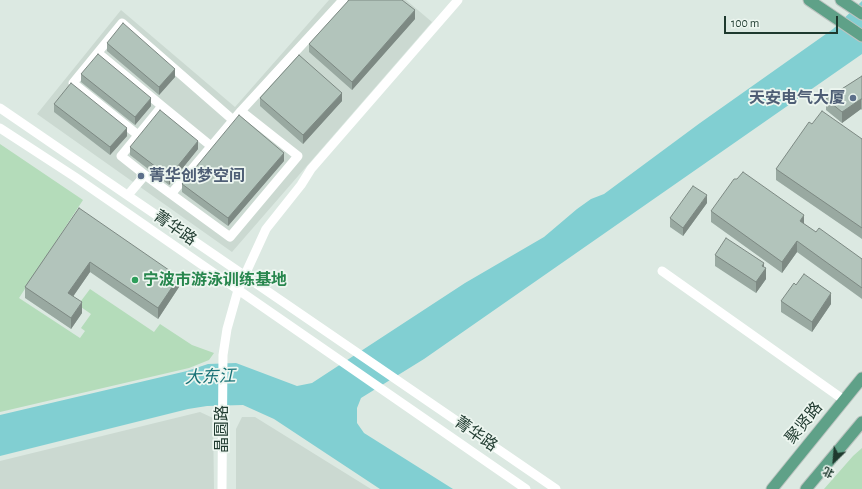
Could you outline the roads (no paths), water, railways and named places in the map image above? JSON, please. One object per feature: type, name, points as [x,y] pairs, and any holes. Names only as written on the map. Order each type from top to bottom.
[{"type":"main road","points":[[809,0],[862,36]]},
{"type":"main road","points":[[841,0],[862,14]]},
{"type":"main road","name":"聚贤路","points":[[772,489],[862,378]]},
{"type":"main road","points":[[806,489],[862,422]]},
{"type":"street","points":[[171,194],[233,120],[343,0]]},
{"type":"street","name":"晶圆路","points":[[222,489],[221,411],[223,355],[227,329],[238,290],[266,229],[301,185],[311,168],[458,0]]},
{"type":"street","points":[[138,135],[73,83],[122,23],[233,120]]},
{"type":"street","points":[[98,53],[211,146]]},
{"type":"street","points":[[162,106],[121,156],[230,237],[298,156]]},
{"type":"street","name":"菁华路","points":[[0,108],[556,489]]},
{"type":"street","points":[[241,112],[298,156],[311,168]]},
{"type":"street","name":"菁华路","points":[[0,128],[75,177],[526,489]]},
{"type":"street","points":[[128,195],[145,175]]},
{"type":"street","points":[[662,271],[844,400]]},
{"type":"water","name":"大东江","points":[[862,1],[862,54],[424,359],[361,398],[357,408],[357,423],[364,433],[453,489],[380,489],[274,419],[243,405],[207,406],[188,409],[0,456],[0,415],[187,371],[208,364],[236,363],[297,386],[312,383],[465,283],[544,237],[577,209],[591,199],[604,194],[700,123],[833,29]]},
{"type":"place","name":"天安电气大厦","points":[[853,98]]},
{"type":"place","name":"菁华创梦空间","points":[[141,176]]},
{"type":"place","name":"宁波市游泳训练基地","points":[[135,280]]}]
